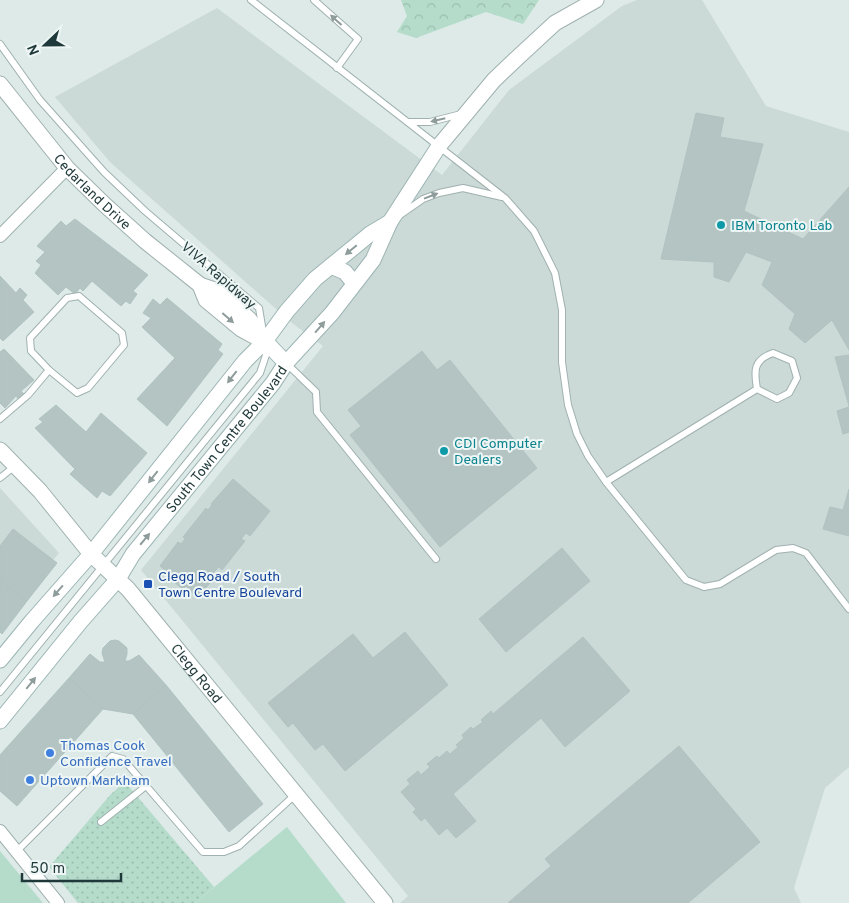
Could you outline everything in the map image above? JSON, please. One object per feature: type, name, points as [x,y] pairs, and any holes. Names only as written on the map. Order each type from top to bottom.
[{"type":"main road","name":"South Town Centre Boulevard","points":[[0,721],[81,620],[118,579],[133,554],[261,398],[286,363],[332,312],[373,260],[390,222],[440,146],[494,80],[555,23],[596,0]]},
{"type":"main road","name":"Cedarland Drive","points":[[0,84],[67,168],[144,241],[200,285],[218,291],[249,318],[265,341],[286,363]]},
{"type":"main road","points":[[0,660],[91,554],[245,361],[265,341],[315,279],[370,234],[390,222]]},
{"type":"main road","points":[[331,266],[345,272],[354,283]]},
{"type":"main road","name":"Clegg Road","points":[[0,450],[40,491],[91,554],[118,579],[385,903]]},
{"type":"street","points":[[0,236],[67,168]]},
{"type":"street","points":[[0,831],[58,903]]},
{"type":"lane","points":[[251,0],[505,198],[534,231],[555,273],[562,310],[562,362],[568,405],[577,434],[588,456],[606,482],[686,580],[704,587],[720,584],[776,550],[793,548],[806,553],[849,609]]},
{"type":"lane","points":[[314,0],[358,39],[337,68]]},
{"type":"lane","name":"VIVA Rapidway","points":[[0,44],[40,100],[104,172],[145,211],[259,308],[266,355],[260,373],[0,692]]},
{"type":"lane","points":[[408,122],[430,122],[467,113]]},
{"type":"lane","points":[[390,222],[422,199],[440,193],[464,188],[505,198]]},
{"type":"lane","points":[[79,296],[122,332],[124,344],[88,388],[77,393],[49,370],[31,351],[30,338],[67,298],[79,296]]},
{"type":"lane","points":[[772,352],[792,360],[797,378],[790,393],[777,399],[757,389],[754,370],[762,357],[772,352]]},
{"type":"lane","points":[[286,363],[316,392],[317,412],[436,559]]},
{"type":"lane","points":[[0,419],[28,395],[49,370]]},
{"type":"lane","points":[[606,482],[757,389]]},
{"type":"lane","points":[[0,478],[15,466]]},
{"type":"lane","points":[[17,851],[112,756],[123,759],[203,852],[224,852],[238,846],[296,794]]},
{"type":"lane","points":[[101,822],[146,786]]},
{"type":"shaded area","points":[[637,0],[702,0],[766,106],[849,132],[849,767],[825,788],[794,888],[801,903],[400,903],[408,896],[141,570],[323,346],[292,323],[110,162],[55,97],[217,8],[442,175],[509,90],[622,6]]},
{"type":"shaded area","points":[[0,488],[59,553],[0,624]]},
{"type":"green space","points":[[401,0],[539,0],[523,24],[486,12],[416,38],[397,32],[407,16]]},
{"type":"green space","points":[[125,782],[214,887],[195,903],[78,903],[49,867],[111,794]]},
{"type":"green space","points":[[287,827],[346,903],[195,903]]},
{"type":"green space","points":[[0,851],[43,903],[0,903]]},
{"type":"building","name":"IBM Toronto Lab","points":[[696,113],[724,118],[720,137],[763,144],[744,211],[803,239],[849,187],[849,350],[832,320],[805,343],[789,329],[795,314],[762,285],[772,262],[746,252],[729,282],[714,277],[714,262],[661,259]]},
{"type":"building","points":[[75,219],[148,275],[133,291],[137,294],[130,304],[126,301],[121,306],[92,281],[83,291],[80,288],[75,294],[66,287],[58,295],[35,273],[41,265],[36,261],[45,252],[37,246],[61,221],[66,226]]},
{"type":"building","points":[[0,276],[16,293],[20,288],[27,295],[23,300],[34,312],[3,341],[0,338]]},
{"type":"building","points":[[167,298],[222,344],[218,350],[223,354],[167,426],[137,399],[175,358],[142,327],[151,318],[143,313],[153,299],[160,305]]},
{"type":"building","points":[[4,349],[34,380],[21,391],[25,395],[19,400],[16,396],[5,408],[0,403],[0,352]]},
{"type":"building","name":"CDI Computer Dealers","points":[[422,351],[437,370],[450,360],[537,468],[440,547],[350,435],[361,426],[348,410]]},
{"type":"building","points":[[849,355],[849,406],[835,357]]},
{"type":"building","points":[[56,405],[86,432],[101,413],[147,453],[110,496],[102,491],[97,498],[70,474],[75,469],[35,428],[43,422],[39,419]]},
{"type":"building","points":[[849,407],[849,432],[843,434],[837,411]]},
{"type":"building","points":[[233,479],[270,511],[250,536],[246,533],[241,539],[245,541],[222,570],[219,567],[213,573],[216,576],[197,598],[186,586],[183,589],[169,578],[171,575],[160,566],[178,542],[181,544],[185,539],[183,537],[206,508],[208,510]]},
{"type":"building","points":[[849,489],[849,536],[823,529],[830,507],[843,510]]},
{"type":"building","points":[[13,529],[57,563],[27,601],[0,580],[0,546]]},
{"type":"building","points":[[562,548],[590,581],[506,652],[479,619]]},
{"type":"building","points":[[0,580],[27,601],[2,634],[0,632]]},
{"type":"building","points":[[405,632],[448,685],[345,771],[323,744],[315,750],[293,723],[288,727],[268,703],[353,634],[373,658]]},
{"type":"building","points":[[583,637],[630,691],[565,747],[541,718],[453,794],[476,821],[456,838],[447,828],[439,835],[425,818],[421,821],[413,812],[416,809],[401,792],[410,784],[407,780],[418,771],[421,775],[430,767],[427,764],[437,756],[439,758],[447,751],[450,754],[464,738],[462,735],[471,727],[473,729],[483,722],[481,720],[491,711],[493,714]]},
{"type":"building","points":[[115,640],[127,648],[125,661],[129,661],[139,655],[166,685],[133,714],[103,709],[69,678],[90,654],[100,662],[105,662],[102,653],[103,648],[110,641]]},
{"type":"building","points":[[69,678],[103,709],[17,806],[0,791],[0,755]]},
{"type":"building","points":[[166,685],[263,804],[229,832],[133,714]]},
{"type":"building","points":[[679,746],[760,842],[688,903],[508,903],[551,866],[545,859]]},
{"type":"place","name":"IBM Toronto Lab","points":[[721,225]]},
{"type":"place","name":"CDI Computer Dealers","points":[[444,451]]},
{"type":"place","name":"Clegg Road / South Town Centre Boulevard","points":[[148,584]]},
{"type":"place","name":"Thomas Cook Confidence Travel","points":[[50,753]]},
{"type":"place","name":"Uptown Markham","points":[[30,780]]}]
